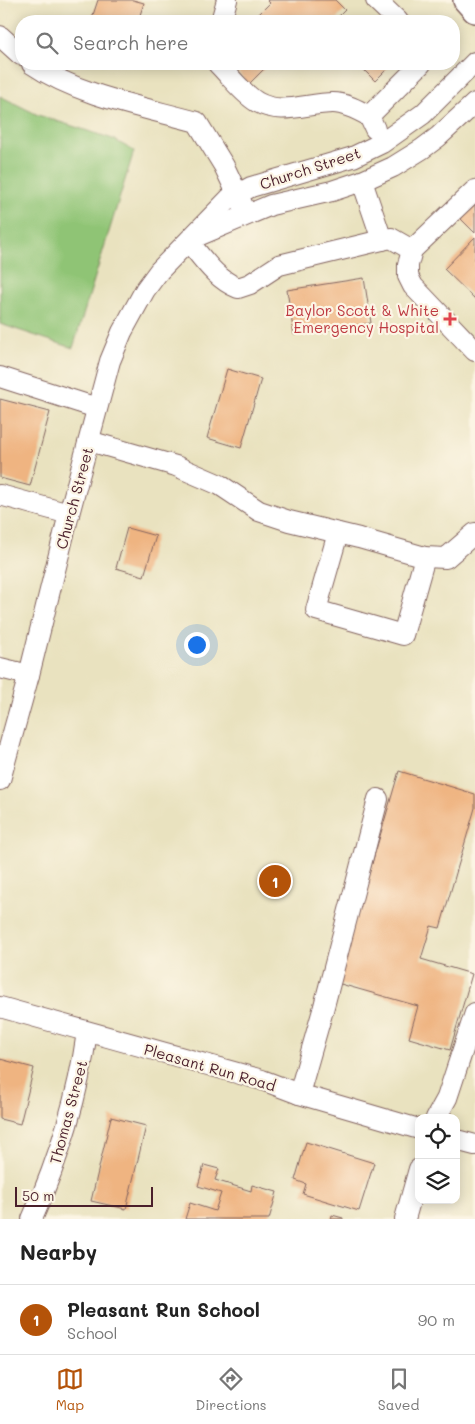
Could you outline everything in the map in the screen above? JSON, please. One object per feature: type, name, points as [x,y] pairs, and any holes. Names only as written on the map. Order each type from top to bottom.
[{"type":"main road","points":[[466,0],[475,10]]},
{"type":"street","points":[[223,15],[227,0]]},
{"type":"street","points":[[376,0],[392,15]]},
{"type":"street","points":[[0,36],[15,50]]},
{"type":"street","name":"Church Street","points":[[0,780],[110,361],[145,290],[159,271],[230,198],[272,180],[353,157],[382,143],[423,114],[475,62]]},
{"type":"street","points":[[42,70],[82,90],[197,122],[224,166],[247,215]]},
{"type":"street","points":[[224,70],[248,95],[265,106],[287,109],[332,103],[348,106],[369,116],[393,166]]},
{"type":"street","points":[[369,116],[414,70]]},
{"type":"street","name":"Church Street","points":[[191,240],[271,205],[332,191],[362,181],[422,150],[475,103]]},
{"type":"street","points":[[362,181],[382,240]]},
{"type":"street","points":[[475,190],[412,250],[408,265],[408,276],[412,286],[475,351]]},
{"type":"street","points":[[191,240],[220,278],[238,288],[250,284],[279,265],[391,238],[412,250]]},
{"type":"street","points":[[0,377],[97,408]]},
{"type":"street","points":[[89,441],[176,466],[220,485],[258,511],[425,557],[446,558],[474,535]]},
{"type":"street","points":[[0,495],[69,514]]},
{"type":"street","points":[[338,533],[316,610],[404,635],[425,557]]},
{"type":"street","points":[[0,668],[29,675]]},
{"type":"street","points":[[299,1094],[378,800]]},
{"type":"street","name":"Pleasant Run Road","points":[[0,1007],[262,1080],[299,1094],[415,1128]]},
{"type":"street","points":[[438,1114],[447,1098],[475,1013]]},
{"type":"street","name":"Thomas Street","points":[[32,1219],[63,1140],[82,1067],[86,1032]]},
{"type":"street","points":[[460,1141],[475,1145]]},
{"type":"street","points":[[405,1219],[415,1183]]},
{"type":"green space","points":[[0,96],[38,115],[113,139],[134,151],[73,348],[0,324]]},
{"type":"building","points":[[98,0],[133,0],[144,3],[140,15],[93,15]]},
{"type":"building","points":[[267,0],[335,0],[345,10],[340,15],[258,15],[270,3]]},
{"type":"building","points":[[236,70],[263,70],[249,84]]},
{"type":"building","points":[[364,70],[386,70],[375,81]]},
{"type":"building","points":[[475,200],[475,233],[459,217]]},
{"type":"building","points":[[475,237],[475,299],[444,269]]},
{"type":"building","points":[[364,278],[371,323],[294,335],[287,290]]},
{"type":"building","points":[[227,369],[261,379],[241,448],[207,438]]},
{"type":"building","points":[[0,399],[50,412],[30,486],[0,478]]},
{"type":"building","points":[[127,528],[156,536],[144,576],[116,568]]},
{"type":"building","points":[[399,771],[475,794],[475,808],[440,928],[431,926],[421,959],[472,974],[450,1050],[409,1038],[418,1006],[337,983]]},
{"type":"building","points":[[0,1059],[34,1068],[20,1124],[0,1119]]},
{"type":"building","points":[[111,1117],[146,1126],[126,1209],[91,1201]]},
{"type":"building","points":[[306,1142],[374,1163],[359,1211],[303,1194],[306,1184],[295,1180]]},
{"type":"building","points":[[204,1165],[219,1169],[215,1180],[251,1191],[252,1185],[277,1192],[269,1219],[185,1219],[190,1203],[215,1211],[221,1193],[198,1186]]},
{"type":"building","points":[[332,1215],[343,1218],[343,1219],[331,1219]]},
{"type":"place","name":"Baylor Scott & White Emergency Hospital","points":[[450,319]]},
{"type":"place","name":"Pleasant Run School","points":[[275,881]]}]
